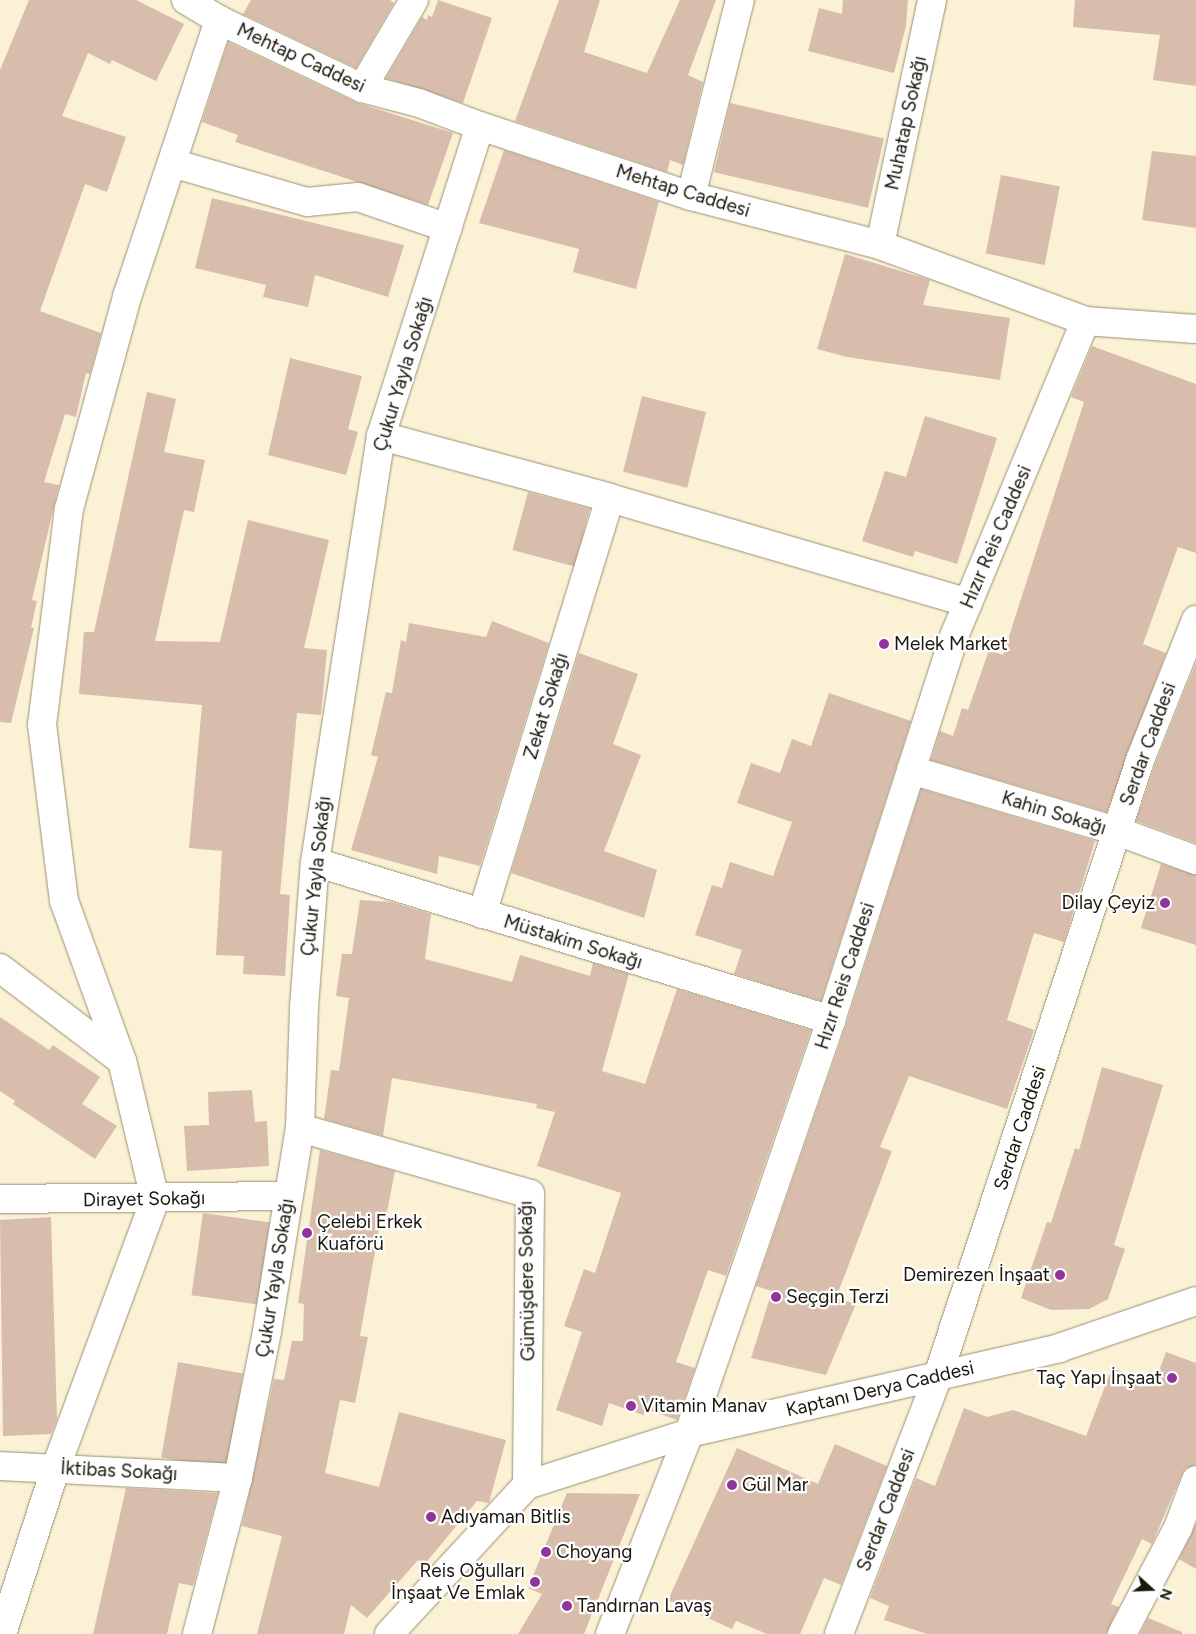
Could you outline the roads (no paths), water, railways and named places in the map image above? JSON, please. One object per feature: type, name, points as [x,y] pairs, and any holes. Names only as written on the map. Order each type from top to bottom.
[{"type":"street","name":"Mehtap Caddesi","points":[[186,0],[219,20],[362,88],[419,103],[480,126],[691,196],[880,245],[1085,321],[1196,329]]},
{"type":"street","points":[[362,88],[414,0]]},
{"type":"street","points":[[691,196],[740,0]]},
{"type":"street","name":"Muhatap Sokağı","points":[[880,245],[932,0]]},
{"type":"street","points":[[2,1634],[56,1467],[155,1199],[122,1061],[64,900],[42,725],[69,509],[128,294],[219,20]]},
{"type":"street","name":"Çukur Yayla Sokağı","points":[[197,1634],[238,1478],[267,1331],[300,1128],[304,1007],[315,862],[381,436],[480,126]]},
{"type":"street","points":[[172,163],[307,202],[358,197],[448,228]]},
{"type":"street","name":"Hızır Reis Caddesi","points":[[610,1634],[688,1433],[831,1020],[911,770],[968,603],[1085,321]]},
{"type":"street","points":[[381,436],[610,498],[968,603]]},
{"type":"street","name":"Zekat Sokağı","points":[[482,914],[610,498]]},
{"type":"street","name":"Serdar Caddesi","points":[[839,1634],[938,1376],[1140,760],[1196,620]]},
{"type":"street","name":"Kahin Sokağı","points":[[911,770],[1117,832],[1196,860]]},
{"type":"street","name":"Müstakim Sokağı","points":[[315,862],[831,1020]]},
{"type":"street","points":[[0,968],[122,1061]]},
{"type":"street","name":"Gümüşdere Sokağı","points":[[300,1128],[530,1194],[527,1485]]},
{"type":"street","name":"Dirayet Sokağı","points":[[0,1200],[288,1196]]},
{"type":"street","name":"Kaptanı Derya Caddesi","points":[[389,1634],[527,1485],[688,1433],[1058,1348],[1196,1301]]},
{"type":"street","name":"İktibas Sokağı","points":[[0,1466],[56,1467],[238,1478]]},
{"type":"street","points":[[1122,1634],[1178,1528],[1196,1480]]},
{"type":"place","name":"Melek Market","points":[[884,644]]},
{"type":"place","name":"Dilay Çeyiz","points":[[1165,903]]},
{"type":"place","name":"Çelebi Erkek Kuaförü","points":[[307,1233]]},
{"type":"place","name":"Demirezen İnşaat","points":[[1060,1275]]},
{"type":"place","name":"Seçgin Terzi","points":[[776,1297]]},
{"type":"place","name":"Taç Yapı İnşaat","points":[[1172,1378]]},
{"type":"place","name":"Vitamin Manav","points":[[631,1406]]},
{"type":"place","name":"Gül Mar","points":[[732,1485]]},
{"type":"place","name":"Adıyaman Bitlis","points":[[431,1517]]},
{"type":"place","name":"Choyang","points":[[546,1552]]},
{"type":"place","name":"Reis Oğulları İnşaat Ve Emlak","points":[[535,1582]]},
{"type":"place","name":"Tandırnan Lavaş","points":[[567,1606]]}]
